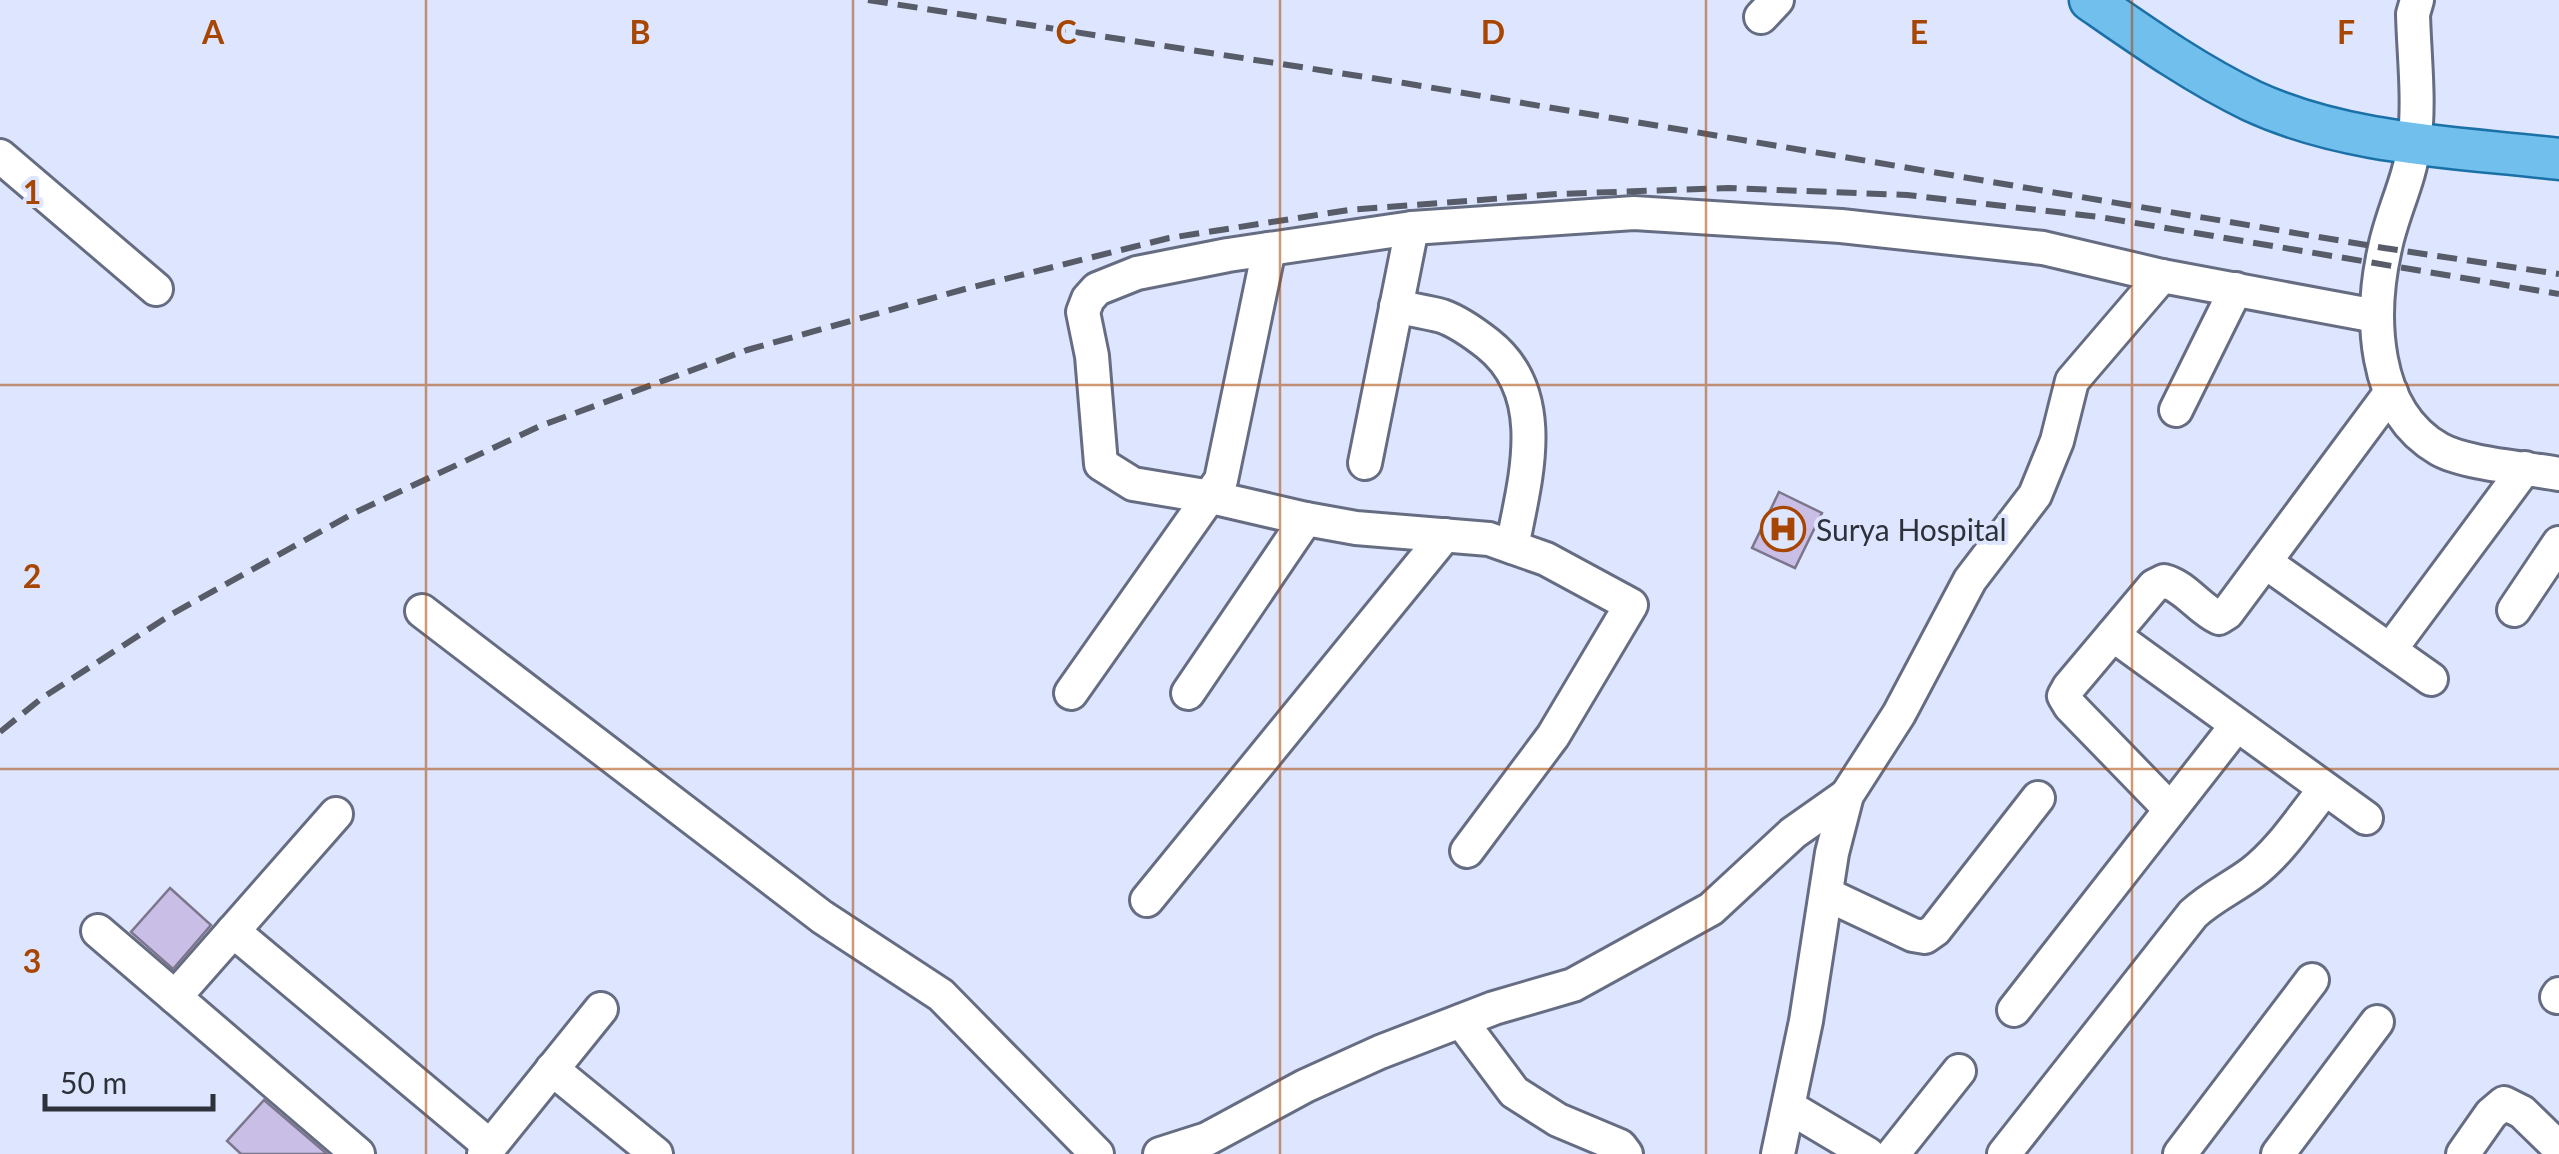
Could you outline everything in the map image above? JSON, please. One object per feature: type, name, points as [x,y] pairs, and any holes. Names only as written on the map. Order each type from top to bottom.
[{"type":"main road","points":[[2090,0],[2168,54],[2254,102],[2322,125],[2414,144],[2559,159]]},
{"type":"street","points":[[2416,0],[2414,144],[2384,248],[2376,316],[2380,357],[2392,392],[2419,434],[2440,450],[2559,474]]},
{"type":"street","points":[[0,156],[156,289]]},
{"type":"street","points":[[1468,851],[1554,736],[1631,605],[1546,559],[1489,539],[1356,528],[1133,484],[1101,464],[1092,356],[1082,312],[1097,289],[1137,273],[1412,228],[1634,213],[2043,248],[2162,276],[2376,316]]},
{"type":"street","points":[[1365,463],[1412,228]]},
{"type":"street","points":[[1071,694],[1221,480],[1269,249]]},
{"type":"street","points":[[1778,1154],[1832,853],[1847,795],[1900,714],[1970,580],[2035,495],[2057,442],[2072,381],[2162,276]]},
{"type":"street","points":[[2176,410],[2236,289]]},
{"type":"street","points":[[1396,306],[1444,317],[1473,332],[1502,355],[1524,391],[1528,452],[1512,547]]},
{"type":"street","points":[[2169,808],[2064,696],[2154,586],[2164,581],[2173,583],[2219,618],[2392,392]]},
{"type":"street","points":[[2390,650],[2525,468]]},
{"type":"street","points":[[1188,694],[1306,520]]},
{"type":"street","points":[[1147,900],[1445,535]]},
{"type":"street","points":[[2514,610],[2559,543]]},
{"type":"street","points":[[2265,562],[2431,679]]},
{"type":"street","points":[[422,612],[822,917],[941,995],[1098,1154]]},
{"type":"street","points":[[2113,635],[2366,818]]},
{"type":"street","points":[[2014,1010],[2236,726]]},
{"type":"street","points":[[2004,1154],[2193,914],[2262,864],[2326,789]]},
{"type":"street","points":[[1160,1154],[1207,1139],[1305,1086],[1460,1021],[1573,985],[1711,908],[1793,833],[1847,795]]},
{"type":"street","points":[[1826,894],[1913,935],[1926,937],[2038,798]]},
{"type":"street","points":[[175,997],[336,814]]},
{"type":"street","points":[[98,931],[358,1154]]},
{"type":"street","points":[[234,931],[487,1150],[602,1008]]},
{"type":"street","points":[[2180,1154],[2312,980]]},
{"type":"street","points":[[1460,1021],[1514,1092],[1558,1120],[1620,1146],[1626,1154]]},
{"type":"street","points":[[2278,1154],[2376,1022]]},
{"type":"street","points":[[552,1069],[656,1154]]},
{"type":"street","points":[[1893,1154],[1959,1071]]},
{"type":"street","points":[[2464,1154],[2491,1114],[2504,1103],[2522,1112],[2559,1148]]},
{"type":"street","points":[[1789,1106],[1868,1154]]},
{"type":"building","points":[[1779,492],[1822,513],[1795,568],[1752,548]]},
{"type":"building","points":[[170,888],[211,925],[173,969],[131,932]]},
{"type":"building","points":[[264,1100],[327,1154],[241,1154],[227,1141]]},
{"type":"railway","points":[[868,0],[1404,83],[2559,274]]},
{"type":"railway","points":[[0,732],[42,698],[172,614],[354,513],[540,426],[747,350],[965,289],[1169,238],[1349,210],[1557,194],[1728,188],[1907,195],[2100,217],[2559,294]]},
{"type":"place","name":"Surya Hospital","points":[[1783,529]]}]
